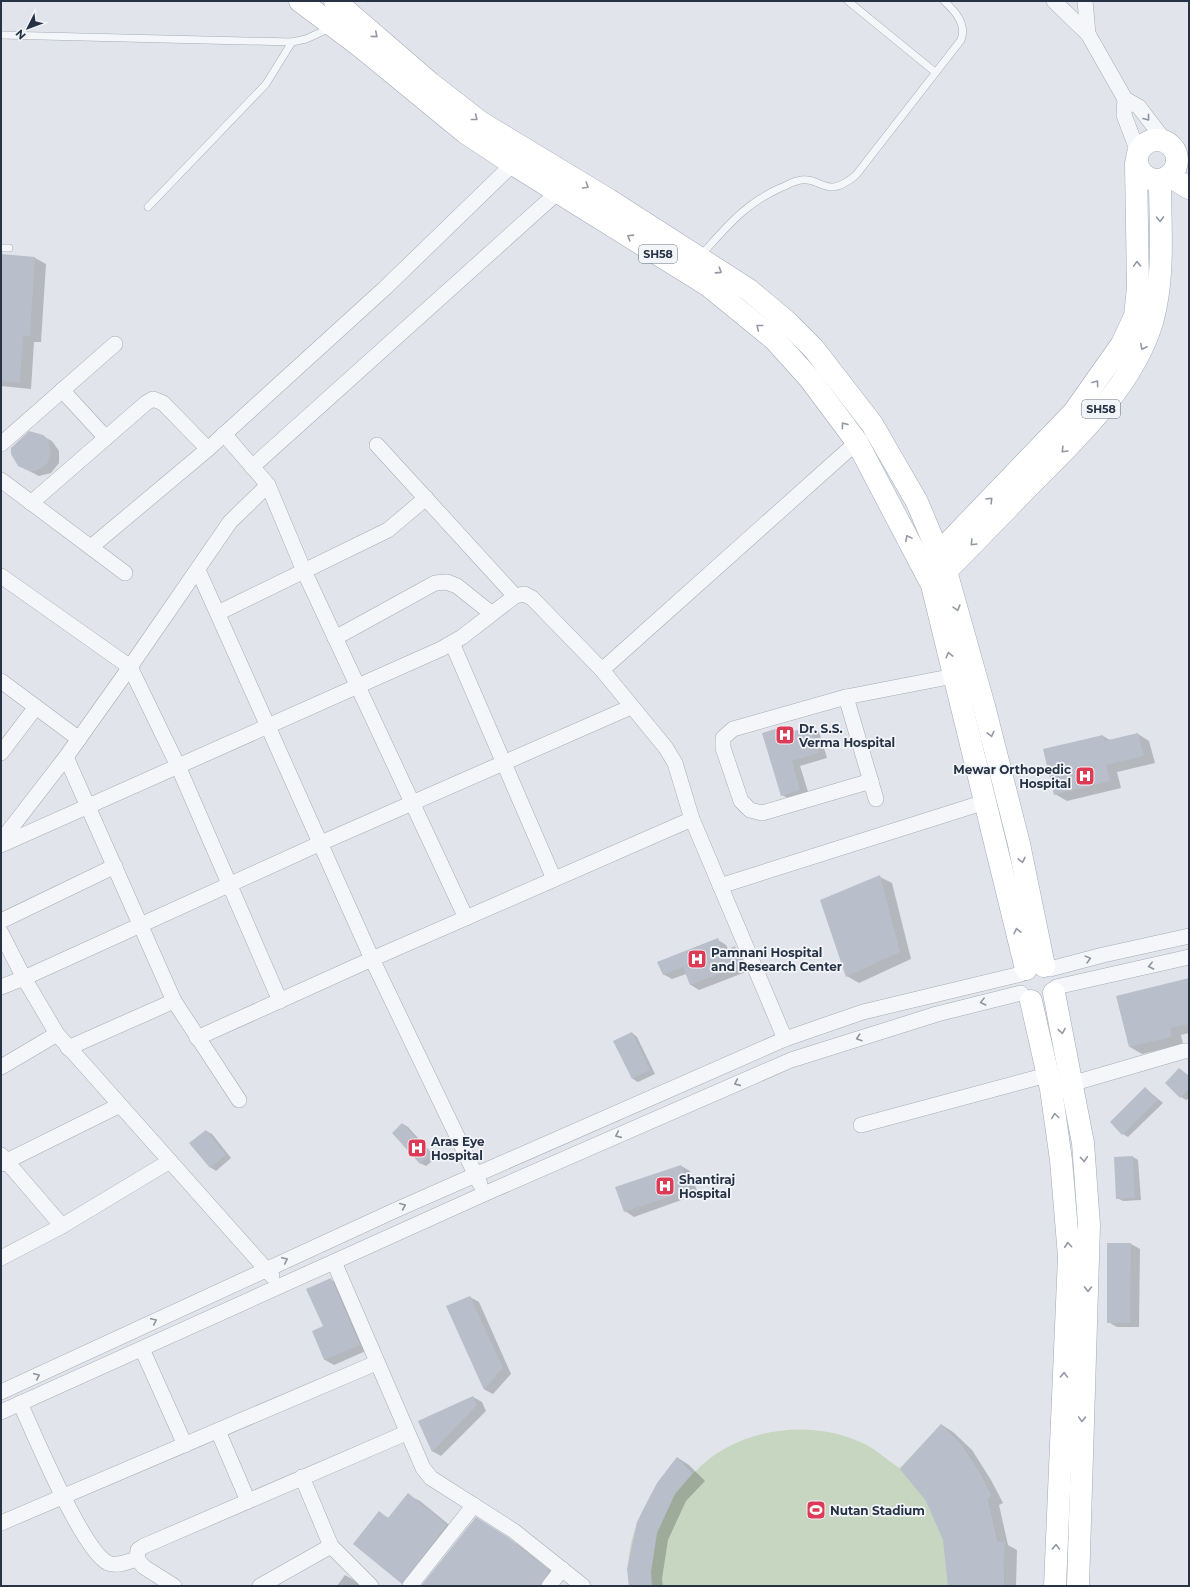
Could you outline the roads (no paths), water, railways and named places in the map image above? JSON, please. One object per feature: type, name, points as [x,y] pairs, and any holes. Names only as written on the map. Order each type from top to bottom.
[{"type":"main road","name":"SH58","points":[[300,1],[340,16],[480,122],[609,200],[693,265],[709,286],[774,339],[810,379],[857,442],[935,569]]},
{"type":"main road","name":"SH58","points":[[340,16],[466,133],[558,192],[693,265],[749,290],[787,322],[814,349],[872,424],[917,502],[935,569]]},
{"type":"main road","points":[[1176,148],[1154,139],[1144,143],[1137,157],[1140,173],[1149,179],[1165,178],[1189,188]]},
{"type":"main road","name":"SH58","points":[[935,569],[1070,445],[1110,398],[1134,365],[1146,342],[1153,320],[1160,278],[1165,178],[1176,168],[1176,148]]},
{"type":"main road","name":"SH58","points":[[935,569],[1074,412],[1122,344],[1135,316],[1138,288],[1136,227],[1137,157]]},
{"type":"main road","points":[[935,569],[954,676],[985,802],[1038,981],[1071,1084],[1083,1143],[1089,1225],[1078,1586]]},
{"type":"main road","points":[[935,569],[984,706],[1019,844],[1038,981],[1047,1075],[1061,1160],[1069,1256],[1054,1586]]},
{"type":"street","points":[[1054,1],[1088,34],[1125,99],[1138,107],[1176,148]]},
{"type":"street","points":[[1084,1],[1088,34]]},
{"type":"street","points":[[1125,99],[1124,115],[1137,157]]},
{"type":"street","points":[[91,547],[208,449],[385,288],[513,164]]},
{"type":"street","points":[[252,468],[558,192]]},
{"type":"street","points":[[1,444],[115,344]]},
{"type":"street","points":[[62,390],[106,438]]},
{"type":"street","points":[[31,502],[146,403],[153,399],[158,400],[208,449]]},
{"type":"street","points":[[224,434],[268,485],[304,571],[466,918]]},
{"type":"street","points":[[602,670],[857,442]]},
{"type":"street","points":[[377,445],[515,596]]},
{"type":"street","points":[[1,480],[125,573]]},
{"type":"street","points":[[1,841],[66,757],[198,570],[230,522],[268,485]]},
{"type":"street","points":[[218,613],[388,530],[426,498]]},
{"type":"street","points":[[198,570],[372,958],[484,1194]]},
{"type":"street","points":[[1,576],[130,667],[178,766],[280,1001]]},
{"type":"street","points":[[335,638],[435,583],[446,582],[457,586],[490,613]]},
{"type":"street","points":[[1,845],[268,724],[452,643],[490,613],[515,596],[524,594],[532,598],[602,670],[666,748],[675,763],[692,819],[785,1039]]},
{"type":"street","points":[[452,643],[554,879]]},
{"type":"street","points":[[871,781],[762,813],[750,810],[741,800],[723,748],[723,738],[733,729],[846,698],[954,676]]},
{"type":"street","points":[[1,681],[78,739]]},
{"type":"street","points":[[846,698],[876,799]]},
{"type":"street","points":[[1,753],[36,707]]},
{"type":"street","points":[[1,987],[24,978],[320,843],[631,707]]},
{"type":"street","points":[[66,757],[174,1002],[239,1100]]},
{"type":"street","points":[[720,886],[985,802]]},
{"type":"street","points":[[197,1038],[372,958],[692,819]]},
{"type":"street","points":[[1,921],[114,866]]},
{"type":"street","points":[[1,933],[24,978],[57,1034],[68,1048],[281,1286]]},
{"type":"street","points":[[1,1412],[484,1194],[791,1060],[1038,981],[1103,955],[1189,936]]},
{"type":"street","points":[[1,1392],[398,1209],[785,1039],[863,1012],[1038,981],[1189,957]]},
{"type":"street","points":[[68,1048],[174,1002]]},
{"type":"street","points":[[1,1068],[57,1034]]},
{"type":"street","points":[[1071,1084],[1184,1051],[1189,1051]]},
{"type":"street","points":[[861,1125],[1047,1075]]},
{"type":"street","points":[[62,1226],[3,1160],[120,1105]]},
{"type":"street","points":[[1,1258],[62,1226],[170,1161]]},
{"type":"street","points":[[334,1262],[422,1468],[431,1478],[514,1531],[584,1586]]},
{"type":"street","points":[[142,1348],[185,1445]]},
{"type":"street","points":[[1,1523],[376,1363]]},
{"type":"street","points":[[20,1403],[63,1497],[101,1558],[109,1564],[117,1565],[137,1559]]},
{"type":"street","points":[[218,1431],[248,1501]]},
{"type":"street","points":[[174,1586],[144,1567],[137,1559],[138,1550],[144,1546],[302,1477],[406,1433]]},
{"type":"street","points":[[302,1477],[331,1546],[372,1586]]},
{"type":"street","points":[[410,1586],[474,1506]]},
{"type":"street","points":[[260,1586],[331,1546]]},
{"type":"street","points":[[549,1586],[562,1569]]},
{"type":"lane","points":[[693,265],[738,214],[771,192],[797,181],[809,180],[829,188],[846,184],[856,175],[961,40],[963,33],[958,16],[944,1]]},
{"type":"lane","points":[[852,2],[935,72]]},
{"type":"lane","points":[[1,34],[292,42],[306,39],[340,16]]},
{"type":"lane","points":[[148,207],[266,84],[292,42]]},
{"type":"lane","points":[[1,248],[9,248]]},
{"type":"place","name":"Dr. S.S. Verma Hospital","points":[[785,735]]},
{"type":"place","name":"Mewar Orthopedic Hospital","points":[[1085,776]]},
{"type":"place","name":"Pamnani Hospital and Research Center","points":[[697,959]]},
{"type":"place","name":"Aras Eye Hospital","points":[[417,1148]]},
{"type":"place","name":"Shantiraj Hospital","points":[[665,1186]]},
{"type":"place","name":"Nutan Stadium","points":[[816,1510]]}]
